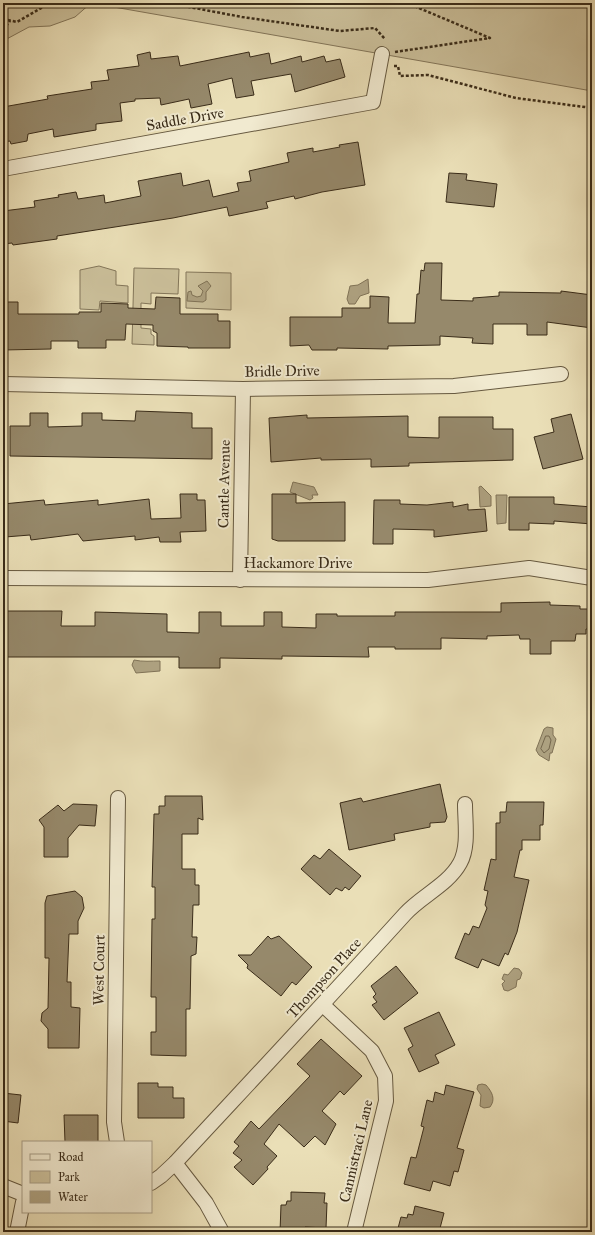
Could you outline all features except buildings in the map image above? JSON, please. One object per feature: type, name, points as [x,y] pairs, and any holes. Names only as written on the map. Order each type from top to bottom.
[{"type":"street","name":"Saddle Drive","points":[[3,169],[373,102],[390,52]]},
{"type":"street","name":"Bridle Drive","points":[[3,384],[242,389],[454,386],[561,374]]},
{"type":"street","name":"Cantle Avenue","points":[[240,580],[242,389]]},
{"type":"street","name":"Hackamore Drive","points":[[3,578],[428,580],[529,568],[592,578]]},
{"type":"street","name":"West Court","points":[[116,1141],[114,1122],[118,798]]},
{"type":"street","name":"Thompson Place","points":[[152,1182],[175,1163],[323,1005],[414,904],[444,882],[460,864],[465,850],[465,804]]},
{"type":"street","name":"Cannistraci Lane","points":[[323,1005],[372,1051],[384,1076],[386,1101],[354,1232]]},
{"type":"street","points":[[175,1163],[206,1203],[222,1232]]},
{"type":"street","points":[[3,1186],[22,1194]]},
{"type":"street","points":[[16,1232],[22,1206]]},
{"type":"path","points":[[3,19],[16,22],[50,3]]},
{"type":"path","points":[[168,3],[242,17],[340,30],[375,28],[385,40]]},
{"type":"path","points":[[390,52],[490,38],[407,3]]},
{"type":"path","points":[[3,30],[10,21]]},
{"type":"path","points":[[394,66],[398,66],[400,76],[428,75],[516,98],[592,108]]},
{"type":"green space","points":[[3,3],[91,3],[75,17],[50,26],[29,27],[3,41]]},
{"type":"green space","points":[[91,3],[592,3],[592,91]]},
{"type":"green space","points":[[99,266],[116,271],[116,285],[128,286],[128,303],[100,301],[99,310],[80,309],[80,270]]},
{"type":"green space","points":[[134,268],[179,269],[178,294],[151,293],[151,304],[141,303],[141,328],[151,329],[151,334],[154,336],[154,345],[132,344]]},
{"type":"green space","points":[[186,272],[231,273],[231,310],[186,308]]},
{"type":"water","points":[[368,279],[369,293],[360,296],[355,304],[349,304],[347,299],[350,286],[358,285]]},
{"type":"water","points":[[207,281],[211,286],[206,292],[206,300],[203,302],[187,301],[188,292],[191,291],[192,295],[197,297],[201,296],[203,291],[198,286]]},
{"type":"water","points":[[293,482],[314,487],[318,495],[312,495],[313,498],[310,500],[290,492]]},
{"type":"water","points":[[481,486],[491,496],[491,506],[480,507],[479,487]]},
{"type":"water","points":[[496,495],[507,495],[506,523],[497,524]]},
{"type":"water","points":[[134,660],[160,661],[160,671],[136,673],[132,665]]},
{"type":"water","points":[[547,727],[553,728],[553,735],[556,739],[552,753],[550,753],[549,761],[539,755],[536,750],[544,729]]},
{"type":"water","points":[[514,968],[519,969],[522,973],[520,979],[517,980],[516,987],[508,991],[504,990],[502,984],[505,981],[502,979],[504,974],[508,975]]},
{"type":"water","points":[[478,1085],[486,1085],[490,1090],[493,1098],[490,1107],[484,1108],[480,1106],[481,1095],[477,1089]]}]
